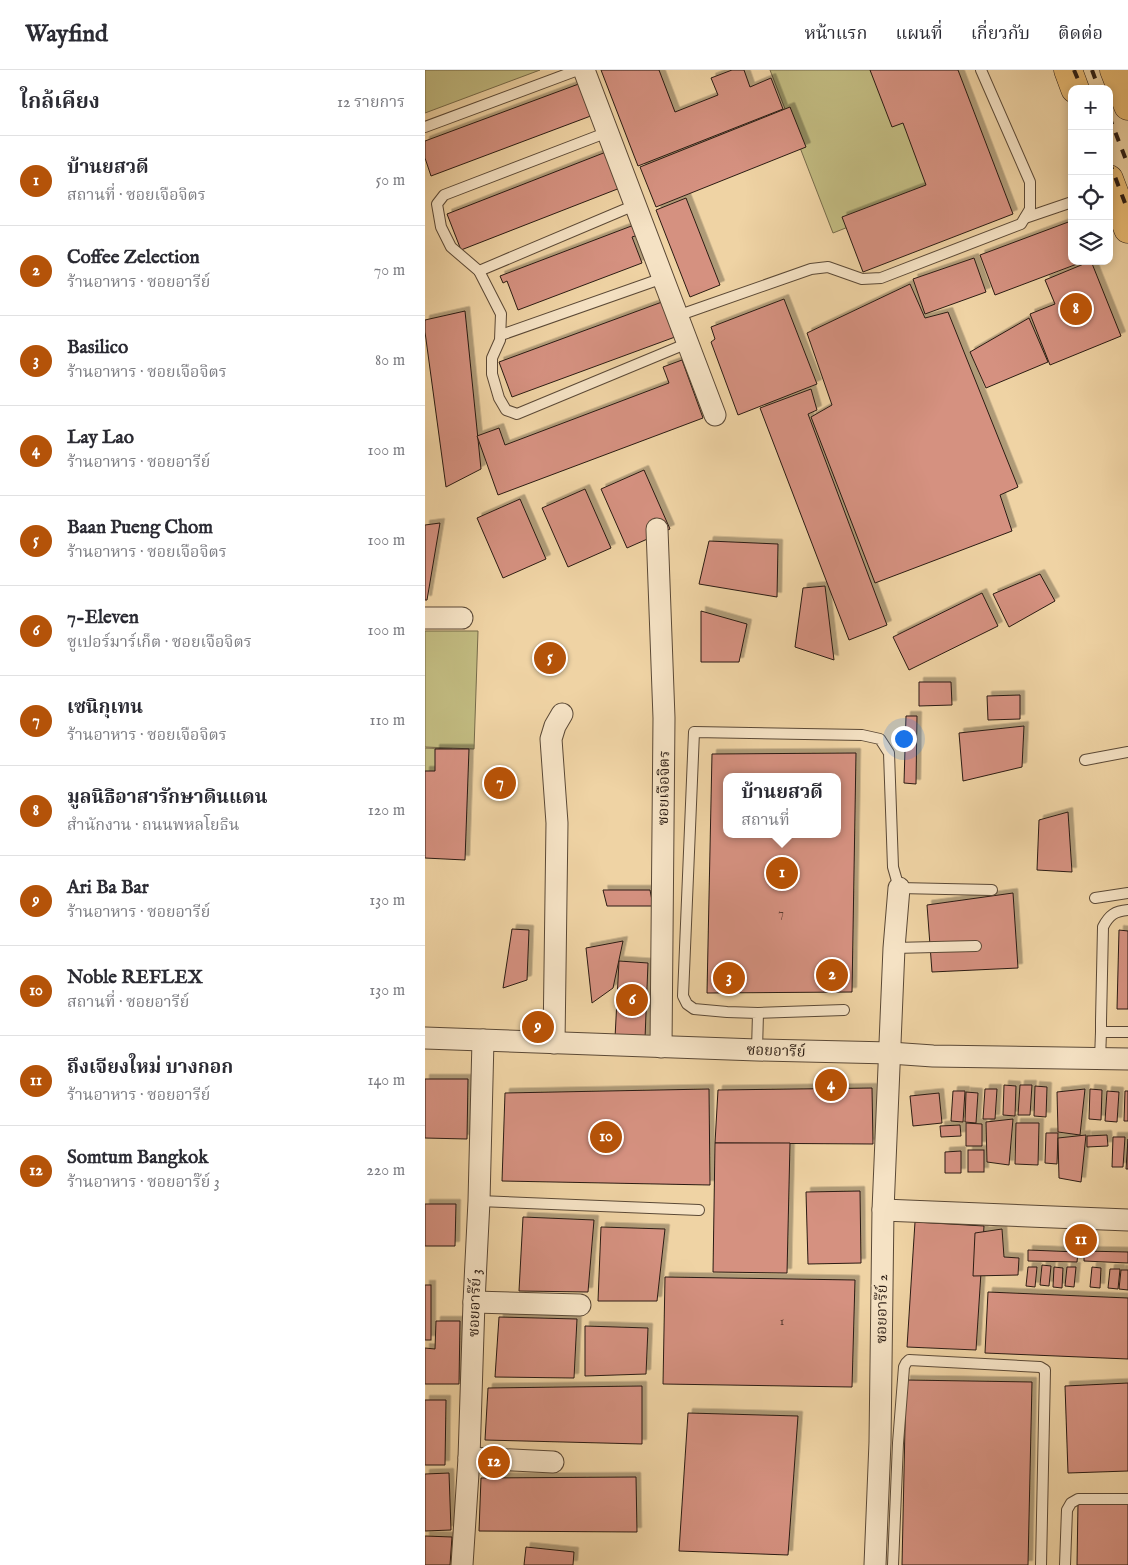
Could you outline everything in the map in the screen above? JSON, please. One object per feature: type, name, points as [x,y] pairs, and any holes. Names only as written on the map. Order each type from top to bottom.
[{"type":"main road","points":[[1068,70],[1074,85]]},
{"type":"main road","points":[[1114,70],[1128,106]]},
{"type":"main road","points":[[1113,192],[1128,229]]},
{"type":"street","points":[[584,70],[715,415]]},
{"type":"street","name":"ซอยเจือจิตร","points":[[657,529],[664,718],[661,1047]]},
{"type":"street","points":[[425,618],[462,618]]},
{"type":"street","points":[[553,1043],[557,823],[551,739],[555,726],[562,714]]},
{"type":"street","name":"ซอยอาร๊ย์ 2","points":[[875,1565],[889,1443],[883,1210],[894,948],[899,888]]},
{"type":"street","name":"ซอยอารีย์","points":[[425,1038],[891,1053],[933,1056],[1128,1059]]},
{"type":"street","name":"ซอยอาร๊ย์ 3","points":[[463,1565],[479,1201],[483,1040]]},
{"type":"street","points":[[883,1210],[1128,1220]]},
{"type":"street","points":[[474,1302],[580,1305]]},
{"type":"street","points":[[469,1458],[553,1462]]},
{"type":"lane","points":[[425,126],[578,70]]},
{"type":"lane","points":[[677,316],[811,269],[828,267],[862,279],[881,278],[1021,224],[1030,209],[1030,182],[981,70]]},
{"type":"lane","points":[[607,132],[444,195],[437,204],[441,227],[451,247],[479,272],[501,314],[500,340],[492,358],[493,374],[499,398],[506,410],[517,414],[688,343]]},
{"type":"lane","points":[[1025,218],[1068,203]]},
{"type":"lane","points":[[479,272],[635,205]]},
{"type":"lane","points":[[501,335],[663,278]]},
{"type":"lane","points":[[844,1010],[758,1013],[727,1012],[694,1010],[687,1004],[683,996],[694,732],[862,735],[880,739],[889,753],[893,867],[899,888],[992,890]]},
{"type":"lane","points":[[1085,760],[1128,752]]},
{"type":"lane","points":[[1095,898],[1128,893]]},
{"type":"lane","points":[[1100,1059],[1103,927],[1109,916],[1128,910]]},
{"type":"lane","points":[[894,948],[976,946]]},
{"type":"lane","points":[[757,1050],[758,1013]]},
{"type":"lane","points":[[1101,1032],[1128,1032]]},
{"type":"lane","points":[[479,1201],[699,1210]]},
{"type":"lane","points":[[893,1565],[889,1443],[904,1367],[909,1360],[1040,1366],[1045,1370],[1041,1565]]},
{"type":"lane","points":[[1065,1565],[1067,1510],[1071,1503],[1078,1499],[1128,1498]]},
{"type":"shaded area","points":[[425,70],[540,70],[425,113]]},
{"type":"shaded area","points":[[770,70],[892,70],[939,191],[833,233]]},
{"type":"shaded area","points":[[425,631],[478,631],[474,749],[425,747]]},
{"type":"shaded area","points":[[425,748],[452,749],[425,785]]},
{"type":"building","points":[[601,70],[659,70],[675,112],[718,95],[711,78],[732,70],[744,70],[750,87],[771,78],[783,109],[638,166]]},
{"type":"building","points":[[870,70],[958,70],[1013,214],[863,272],[842,217],[926,185],[903,123],[892,127]]},
{"type":"building","points":[[584,82],[596,114],[431,176],[425,158],[425,141]]},
{"type":"building","points":[[790,107],[806,147],[656,207],[640,167]]},
{"type":"building","points":[[606,152],[620,188],[461,250],[447,214]]},
{"type":"building","points":[[686,198],[720,285],[690,297],[656,210]]},
{"type":"building","points":[[1068,222],[1068,265],[1074,265],[995,295],[980,255]]},
{"type":"building","points":[[634,225],[638,235],[632,237],[642,263],[518,310],[507,281],[503,283],[500,276]]},
{"type":"building","points":[[974,258],[986,292],[925,314],[913,279]]},
{"type":"building","points":[[1081,265],[1093,265],[1121,336],[1050,365],[1030,314],[1055,304],[1045,280]]},
{"type":"building","points":[[910,284],[925,318],[948,312],[1018,487],[1000,495],[1012,531],[875,583],[811,417],[832,405],[807,333]]},
{"type":"building","points":[[784,299],[817,384],[738,415],[711,342],[715,339],[711,327]]},
{"type":"building","points":[[662,302],[675,337],[512,397],[499,362]]},
{"type":"building","points":[[465,311],[481,469],[446,487],[425,320]]},
{"type":"building","points":[[1029,318],[1048,362],[986,388],[970,352]]},
{"type":"building","points":[[682,360],[703,418],[498,495],[477,436],[499,428],[505,445],[669,383],[663,367]]},
{"type":"building","points":[[811,389],[817,410],[808,414],[887,625],[849,640],[760,408]]},
{"type":"building","points":[[644,470],[670,529],[627,548],[601,489]]},
{"type":"building","points":[[585,489],[611,548],[568,567],[542,508]]},
{"type":"building","points":[[520,499],[546,559],[503,578],[477,518]]},
{"type":"building","points":[[440,523],[427,600],[425,600],[425,525]]},
{"type":"building","points":[[709,541],[778,544],[777,597],[699,584]]},
{"type":"building","points":[[1040,574],[1055,601],[1009,627],[993,594]]},
{"type":"building","points":[[825,586],[834,660],[795,647],[803,588]]},
{"type":"building","points":[[982,593],[998,626],[909,670],[893,637]]},
{"type":"building","points":[[701,611],[747,624],[739,662],[701,662]]},
{"type":"building","points":[[919,682],[951,682],[952,705],[919,706]]},
{"type":"building","points":[[1020,695],[1020,719],[988,720],[987,696]]},
{"type":"building","points":[[906,716],[917,716],[916,784],[904,783]]},
{"type":"building","points":[[1024,726],[1022,767],[963,781],[959,733]]},
{"type":"building","points":[[435,749],[469,749],[465,860],[425,858],[425,771],[435,771]]},
{"type":"building","points":[[856,753],[852,992],[707,993],[712,754]]},
{"type":"building","points":[[1068,812],[1072,872],[1037,870],[1039,820]]},
{"type":"building","points":[[603,890],[650,890],[653,906],[607,906]]},
{"type":"building","points":[[1013,893],[1018,968],[932,972],[927,905]]},
{"type":"building","points":[[512,929],[529,930],[527,980],[503,988]]},
{"type":"building","points":[[1119,930],[1128,931],[1128,1009],[1117,1009]]},
{"type":"building","points":[[623,941],[613,988],[592,1003],[586,948]]},
{"type":"building","points":[[619,961],[648,963],[645,1039],[615,1038]]},
{"type":"building","points":[[425,1079],[468,1079],[467,1139],[425,1138]]},
{"type":"building","points":[[1004,1085],[1016,1086],[1015,1116],[1003,1115]]},
{"type":"building","points":[[1020,1085],[1032,1085],[1030,1115],[1018,1115]]},
{"type":"building","points":[[1035,1086],[1047,1087],[1046,1117],[1034,1116]]},
{"type":"building","points":[[872,1088],[873,1144],[715,1143],[718,1090]]},
{"type":"building","points":[[709,1089],[710,1185],[502,1181],[505,1093]]},
{"type":"building","points":[[985,1089],[997,1089],[995,1119],[983,1119]]},
{"type":"building","points":[[1085,1089],[1080,1135],[1058,1132],[1057,1092]]},
{"type":"building","points":[[1090,1089],[1102,1090],[1101,1120],[1089,1119]]},
{"type":"building","points":[[953,1091],[965,1091],[963,1122],[951,1121]]},
{"type":"building","points":[[1107,1091],[1119,1092],[1117,1122],[1105,1121]]},
{"type":"building","points":[[1125,1091],[1128,1091],[1128,1121],[1124,1121]]},
{"type":"building","points":[[966,1092],[978,1093],[976,1123],[965,1122]]},
{"type":"building","points":[[939,1093],[942,1123],[913,1126],[910,1096]]},
{"type":"building","points":[[1013,1119],[1009,1165],[987,1162],[986,1122]]},
{"type":"building","points":[[966,1123],[982,1124],[982,1146],[966,1146]]},
{"type":"building","points":[[1016,1123],[1039,1123],[1038,1165],[1015,1164]]},
{"type":"building","points":[[960,1125],[961,1136],[941,1137],[940,1126]]},
{"type":"building","points":[[1046,1133],[1058,1133],[1057,1164],[1045,1163]]},
{"type":"building","points":[[1086,1135],[1081,1182],[1059,1178],[1058,1138]]},
{"type":"building","points":[[1107,1135],[1108,1146],[1087,1147],[1087,1136]]},
{"type":"building","points":[[1113,1137],[1125,1137],[1123,1167],[1112,1167]]},
{"type":"building","points":[[1128,1139],[1128,1169],[1126,1169]]},
{"type":"building","points":[[715,1143],[790,1143],[787,1273],[713,1272]]},
{"type":"building","points":[[968,1150],[984,1150],[984,1172],[968,1172]]},
{"type":"building","points":[[961,1151],[961,1173],[945,1173],[945,1152]]},
{"type":"building","points":[[860,1191],[861,1263],[808,1264],[806,1192]]},
{"type":"building","points":[[425,1204],[456,1204],[455,1246],[425,1246]]},
{"type":"building","points":[[523,1217],[594,1220],[588,1292],[519,1291]]},
{"type":"building","points":[[915,1222],[984,1226],[976,1350],[907,1347]]},
{"type":"building","points":[[601,1227],[665,1229],[657,1301],[598,1301]]},
{"type":"building","points":[[1002,1229],[1004,1257],[1019,1258],[1018,1275],[973,1276],[975,1233]]},
{"type":"building","points":[[1028,1250],[1078,1252],[1077,1262],[1028,1261]]},
{"type":"building","points":[[1084,1251],[1128,1252],[1128,1263],[1084,1261]]},
{"type":"building","points":[[1042,1265],[1051,1266],[1049,1286],[1040,1285]]},
{"type":"building","points":[[1028,1267],[1037,1267],[1035,1287],[1026,1286]]},
{"type":"building","points":[[1054,1267],[1063,1268],[1062,1288],[1053,1287]]},
{"type":"building","points":[[1067,1267],[1076,1267],[1074,1287],[1065,1286]]},
{"type":"building","points":[[1092,1267],[1101,1268],[1100,1288],[1090,1287]]},
{"type":"building","points":[[1110,1269],[1120,1269],[1118,1289],[1108,1288]]},
{"type":"building","points":[[1121,1270],[1128,1270],[1128,1290],[1119,1289]]},
{"type":"building","points":[[665,1277],[855,1280],[852,1387],[663,1384]]},
{"type":"building","points":[[425,1285],[431,1285],[431,1340],[425,1340]]},
{"type":"building","points":[[988,1292],[1128,1298],[1128,1359],[985,1353]]},
{"type":"building","points":[[499,1317],[577,1319],[574,1378],[495,1377]]},
{"type":"building","points":[[436,1321],[460,1321],[459,1384],[425,1384],[425,1348],[435,1349]]},
{"type":"building","points":[[585,1326],[648,1328],[646,1374],[585,1376]]},
{"type":"building","points":[[906,1380],[1032,1382],[1028,1565],[902,1565]]},
{"type":"building","points":[[1128,1383],[1128,1471],[1068,1473],[1065,1386]]},
{"type":"building","points":[[642,1386],[642,1444],[485,1440],[488,1388]]},
{"type":"building","points":[[425,1400],[446,1400],[445,1465],[425,1465]]},
{"type":"building","points":[[688,1413],[798,1416],[788,1555],[679,1551]]},
{"type":"building","points":[[449,1473],[451,1530],[425,1531],[425,1474]]},
{"type":"building","points":[[636,1477],[637,1532],[479,1531],[481,1478]]},
{"type":"building","points":[[1078,1503],[1128,1503],[1128,1565],[1077,1565]]},
{"type":"building","points":[[425,1536],[452,1537],[450,1565],[425,1565]]},
{"type":"building","points":[[526,1547],[574,1552],[573,1565],[524,1565]]},
{"type":"railway","points":[[1074,70],[1080,85]]},
{"type":"railway","points":[[1092,70],[1098,85]]},
{"type":"railway","points":[[1113,126],[1128,165]]},
{"type":"railway","points":[[1113,172],[1128,211]]},
{"type":"place","name":"มูลนิธิอาสารักษาดินแดน","points":[[1076,309]]},
{"type":"place","name":"Baan Pueng Chom","points":[[550,658]]},
{"type":"place","name":"เซนิกุเทน","points":[[500,783]]},
{"type":"place","name":"บ้านยสวดี","points":[[782,873]]},
{"type":"place","name":"Coffee Zelection","points":[[832,975]]},
{"type":"place","name":"Basilico","points":[[729,978]]},
{"type":"place","name":"7-Eleven","points":[[632,1000]]},
{"type":"place","name":"Ari Ba Bar","points":[[538,1027]]},
{"type":"place","name":"Lay Lao","points":[[831,1085]]},
{"type":"place","name":"Noble REFLEX","points":[[606,1137]]},
{"type":"place","name":"ถึงเจียงใหม่ บางกอก","points":[[1081,1240]]},
{"type":"place","name":"Somtum Bangkok","points":[[494,1462]]}]
